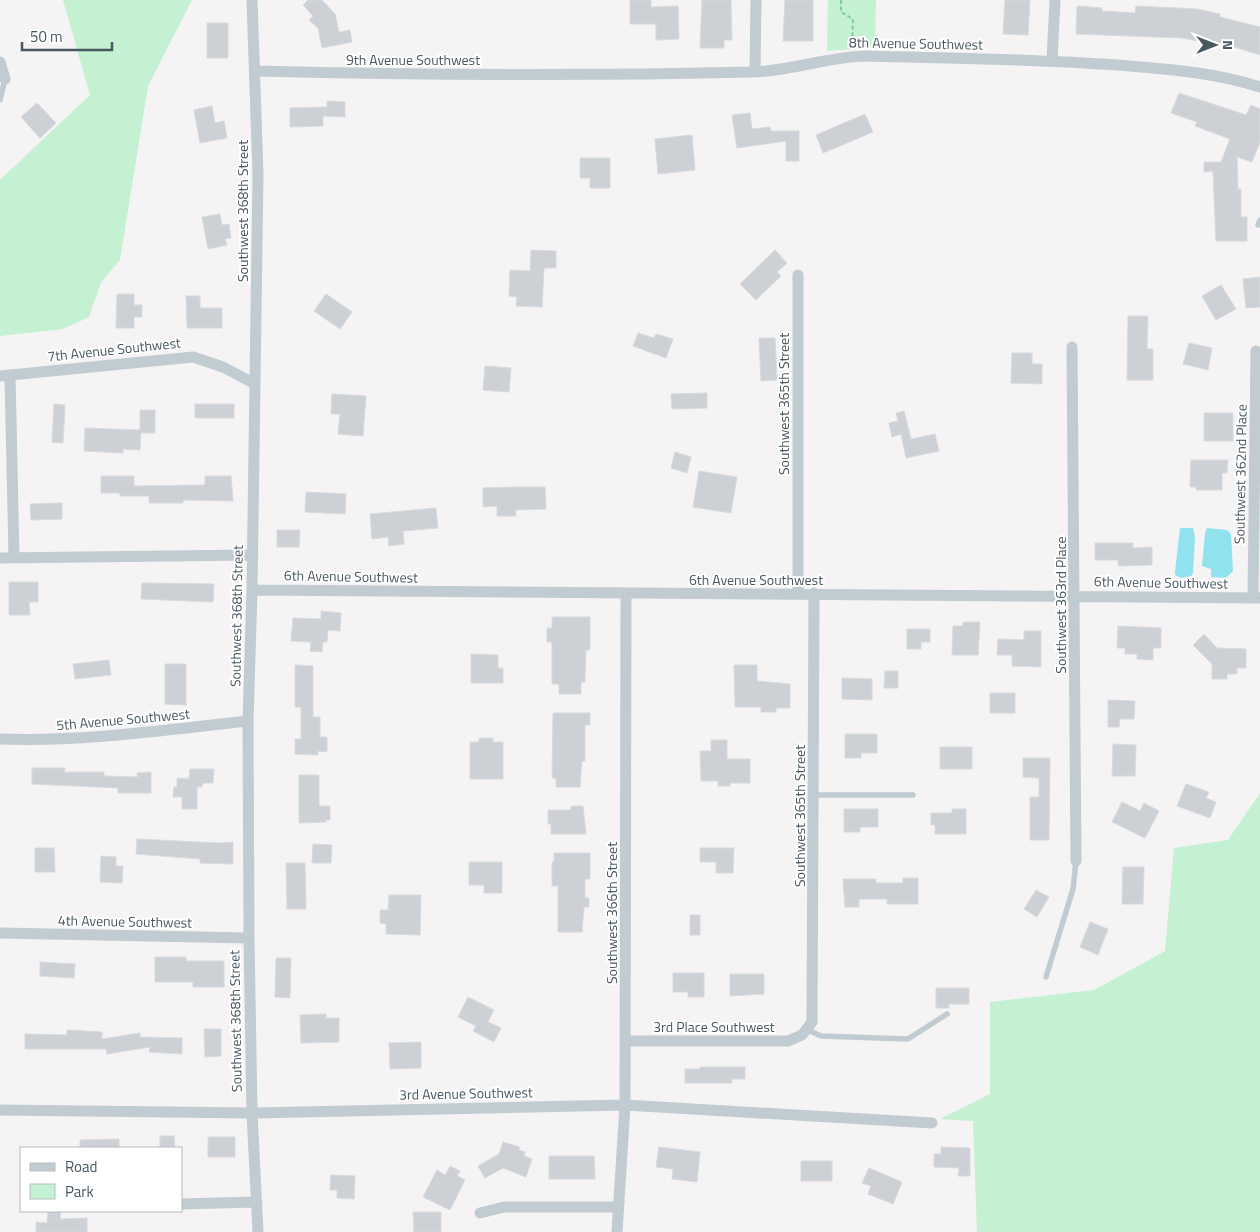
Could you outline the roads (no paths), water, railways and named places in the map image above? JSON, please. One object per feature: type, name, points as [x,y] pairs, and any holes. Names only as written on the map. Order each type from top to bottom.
[{"type":"street","name":"Southwest 368th Street","points":[[252,0],[256,71],[258,174],[253,555],[248,721],[249,938],[252,1113],[258,1232]]},
{"type":"street","points":[[755,72],[756,0]]},
{"type":"street","points":[[1052,60],[1055,0]]},
{"type":"street","name":"8th Avenue Southwest","points":[[570,73],[755,72],[852,56],[1052,60],[1195,71],[1260,87]]},
{"type":"street","points":[[0,62],[5,79]]},
{"type":"street","name":"9th Avenue Southwest","points":[[256,71],[429,75],[570,73]]},
{"type":"street","name":"Southwest 365th Street","points":[[798,275],[798,593]]},
{"type":"street","name":"Southwest 363rd Place","points":[[1072,348],[1076,596],[1076,861]]},
{"type":"street","name":"Southwest 362nd Place","points":[[1256,351],[1256,598]]},
{"type":"street","name":"7th Avenue Southwest","points":[[5,375],[193,357],[223,367],[255,384]]},
{"type":"street","points":[[5,375],[14,558]]},
{"type":"street","points":[[0,558],[253,555]]},
{"type":"street","name":"6th Avenue Southwest","points":[[252,590],[1256,598]]},
{"type":"street","name":"Southwest 366th Street","points":[[617,1232],[626,1105],[626,594]]},
{"type":"street","name":"Southwest 365th Street","points":[[805,1033],[812,1022],[813,1014],[814,594]]},
{"type":"street","name":"5th Avenue Southwest","points":[[0,739],[45,741],[105,737],[248,721]]},
{"type":"street","name":"4th Avenue Southwest","points":[[0,933],[249,938]]},
{"type":"street","name":"3rd Place Southwest","points":[[626,1041],[788,1041],[805,1033]]},
{"type":"street","name":"3rd Avenue Southwest","points":[[0,1110],[252,1113],[626,1105],[932,1123]]},
{"type":"street","points":[[182,1204],[257,1202]]},
{"type":"street","points":[[480,1213],[504,1207],[618,1207]]},
{"type":"lane","points":[[0,100],[5,79]]},
{"type":"lane","points":[[814,795],[913,795]]},
{"type":"lane","points":[[1046,977],[1073,889],[1076,861]]},
{"type":"lane","points":[[805,1033],[821,1036],[908,1039],[946,1014]]},
{"type":"water","points":[[1180,528],[1193,528],[1195,538],[1193,573],[1191,576],[1181,578],[1175,575]]},
{"type":"water","points":[[1207,528],[1227,530],[1231,534],[1233,571],[1226,578],[1211,577],[1211,569],[1202,566]]}]
